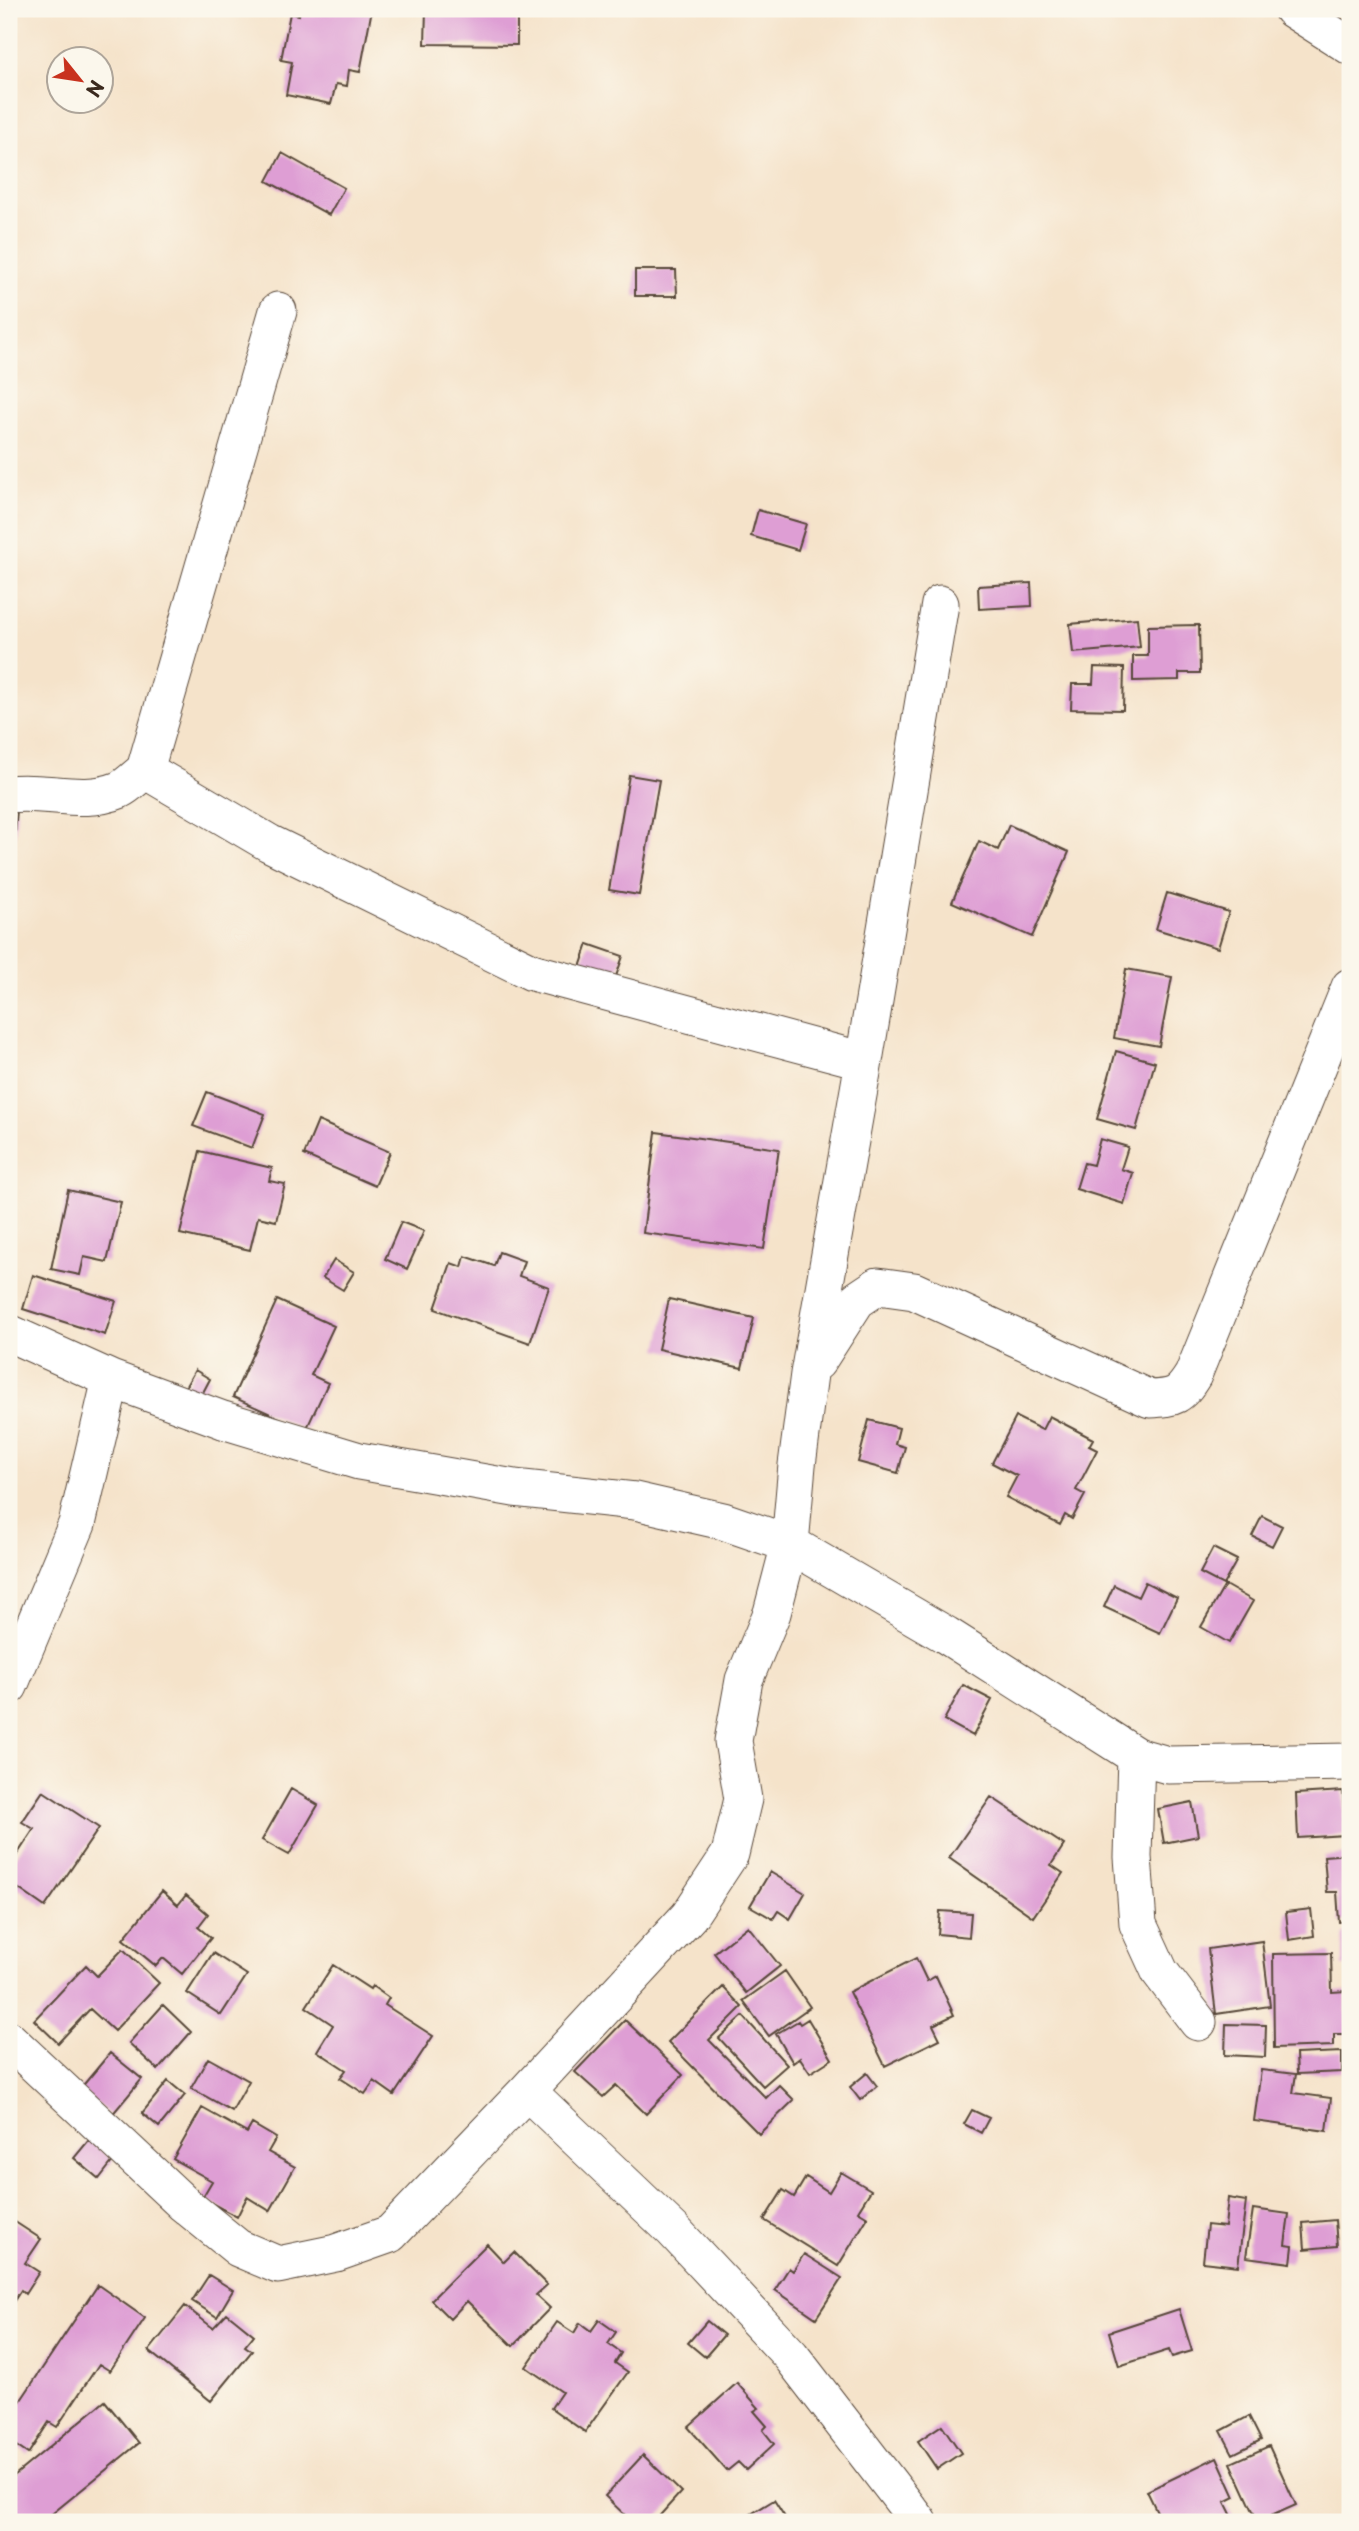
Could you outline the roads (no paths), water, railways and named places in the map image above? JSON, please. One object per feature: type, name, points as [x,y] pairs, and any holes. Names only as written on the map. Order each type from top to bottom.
[{"type":"street","points":[[1292,9],[1350,46]]},
{"type":"street","points":[[9,794],[87,798],[120,790],[145,770],[278,311]]},
{"type":"street","points":[[9,2040],[184,2204],[238,2248],[278,2264],[335,2253],[390,2234],[689,1916],[730,1854],[743,1799],[733,1741],[744,1680],[772,1613],[790,1544],[809,1374],[940,604]]},
{"type":"street","points":[[145,770],[268,843],[532,972],[864,1061]]},
{"type":"street","points":[[809,1374],[857,1300],[877,1286],[914,1291],[1150,1399],[1167,1399],[1181,1393],[1193,1376],[1350,987]]},
{"type":"street","points":[[9,1333],[111,1379],[223,1420],[359,1461],[514,1488],[635,1501],[723,1521],[790,1544],[946,1635],[1136,1756],[1168,1765],[1350,1762]]},
{"type":"street","points":[[9,1686],[77,1524],[111,1379]]},
{"type":"street","points":[[1136,1756],[1133,1857],[1138,1924],[1160,1972],[1198,2022]]},
{"type":"street","points":[[527,2091],[673,2230],[791,2356],[919,2522]]}]
